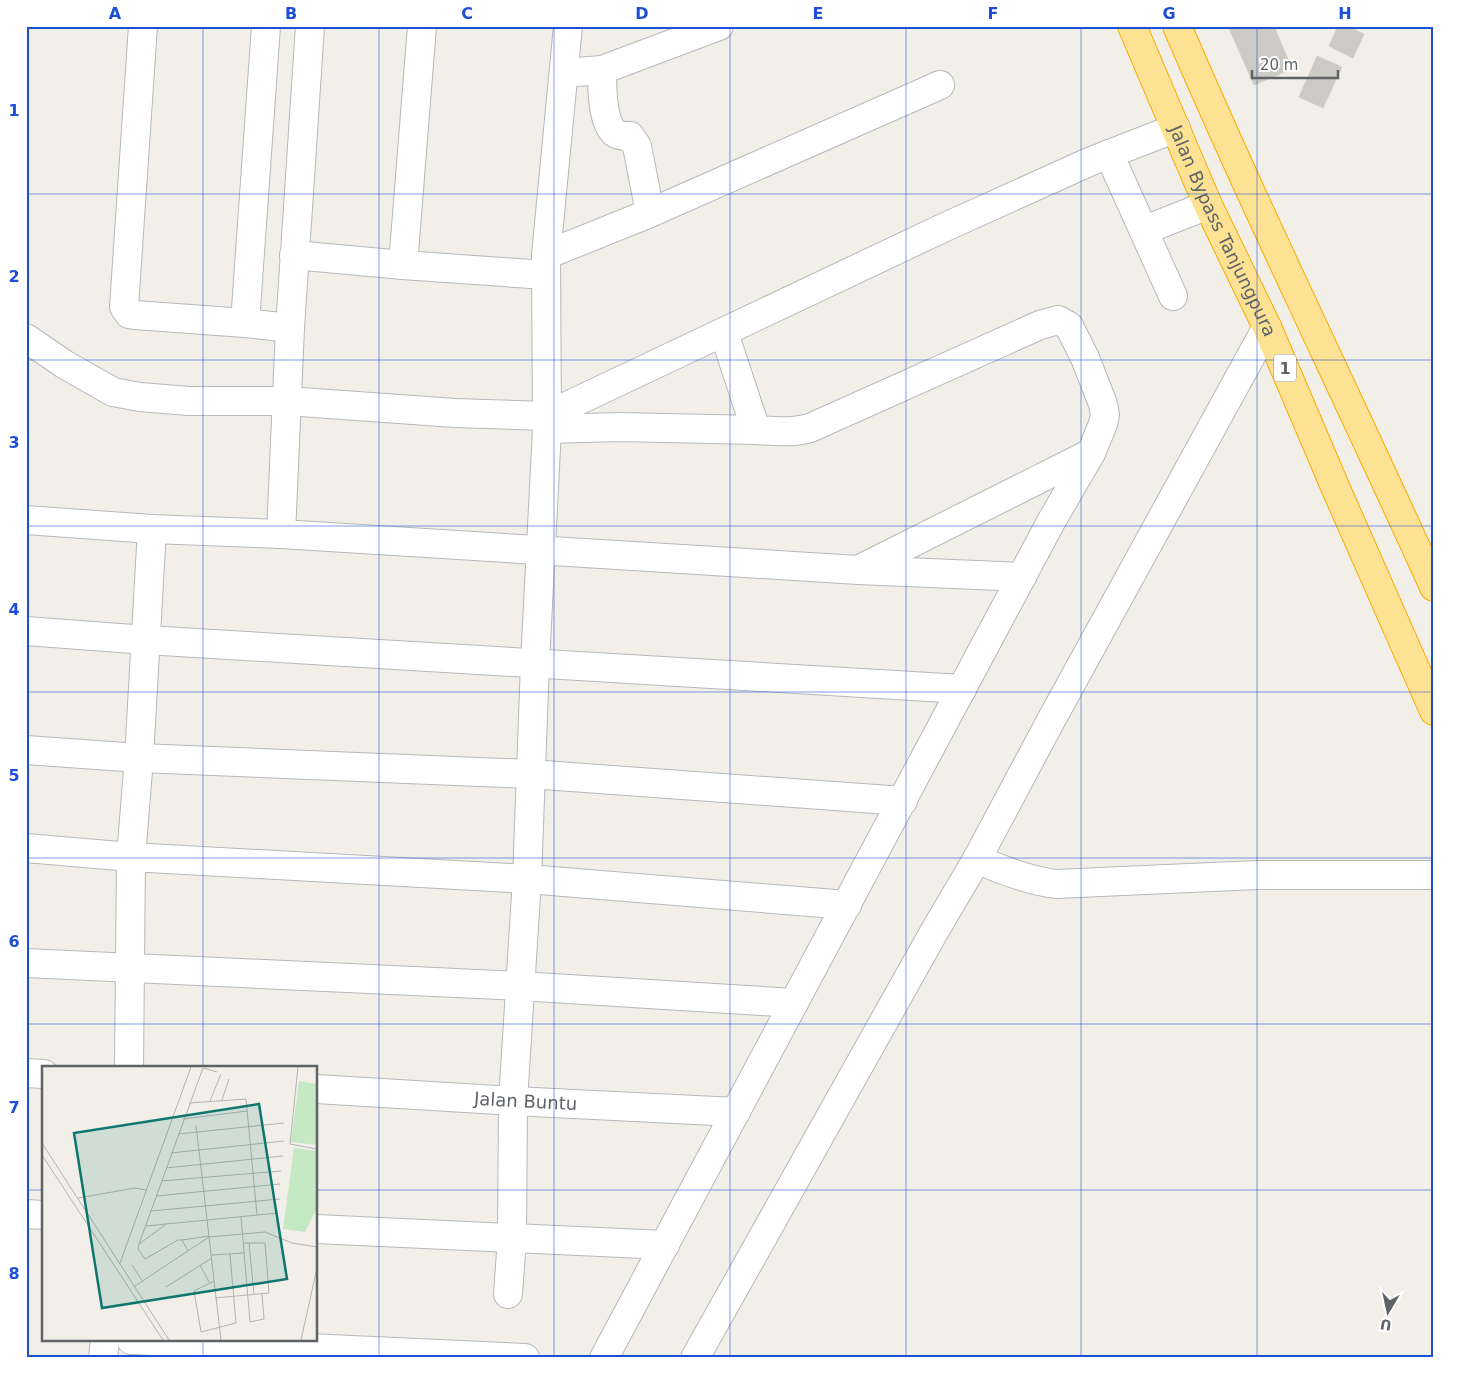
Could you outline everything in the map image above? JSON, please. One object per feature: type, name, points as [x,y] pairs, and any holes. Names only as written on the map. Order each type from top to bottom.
[{"type":"highway","name":"Jalan Bypass Tanjungpura","points":[[1132,26],[1208,205],[1267,327],[1434,711]]},
{"type":"highway","points":[[1176,26],[1206,96],[1434,587]]},
{"type":"street","points":[[143,26],[124,307],[129,314],[135,315],[290,328]]},
{"type":"street","points":[[245,323],[266,26]]},
{"type":"street","points":[[281,534],[294,255],[310,26]]},
{"type":"street","points":[[403,265],[422,26]]},
{"type":"street","points":[[508,1294],[512,1238],[513,1102],[527,879],[530,774],[547,423],[546,265],[568,26]]},
{"type":"street","points":[[564,73],[602,70],[719,26]]},
{"type":"street","points":[[602,70],[604,109],[612,131],[617,134],[630,136],[637,146],[650,213]]},
{"type":"street","points":[[294,255],[403,265],[546,265],[650,213],[940,85]]},
{"type":"street","points":[[547,423],[724,333],[943,228],[1109,154],[1176,128]]},
{"type":"street","points":[[1109,154],[1145,230],[1173,296]]},
{"type":"street","points":[[1145,230],[1208,205]]},
{"type":"street","points":[[26,338],[64,364],[113,392],[140,397],[189,401],[287,400],[446,412],[547,423],[788,432],[810,428],[1040,325],[1058,320],[1069,326],[1085,358],[1103,404],[1105,415],[1091,453],[1022,577],[604,1358]]},
{"type":"street","points":[[695,1358],[934,932],[977,859],[1053,715],[1267,327]]},
{"type":"street","points":[[724,333],[756,430]]},
{"type":"street","points":[[858,570],[1091,453]]},
{"type":"street","points":[[26,520],[858,570],[1022,577]]},
{"type":"street","points":[[129,1066],[131,857],[140,758],[152,529]]},
{"type":"street","points":[[26,631],[146,640],[962,689]]},
{"type":"street","points":[[26,750],[140,758],[530,774],[902,801]]},
{"type":"street","points":[[26,848],[131,857],[527,879],[846,905]]},
{"type":"street","points":[[977,859],[1015,876],[1056,884],[1256,875],[1434,875]]},
{"type":"street","points":[[26,963],[520,986],[794,1003]]},
{"type":"street","points":[[26,1073],[42,1074]]},
{"type":"street","name":"Jalan Buntu","points":[[318,1089],[513,1102],[736,1112]]},
{"type":"street","points":[[26,1214],[42,1215]]},
{"type":"street","points":[[318,1229],[665,1245]]},
{"type":"street","points":[[103,1358],[105,1342]]},
{"type":"street","points":[[175,1342],[525,1358]]},
{"type":"building","points":[[1228,26],[1274,26],[1292,69],[1254,85]]},
{"type":"building","points":[[1338,26],[1347,26],[1364,34],[1353,58],[1329,46]]},
{"type":"building","points":[[1317,56],[1342,67],[1323,108],[1299,97]]}]
